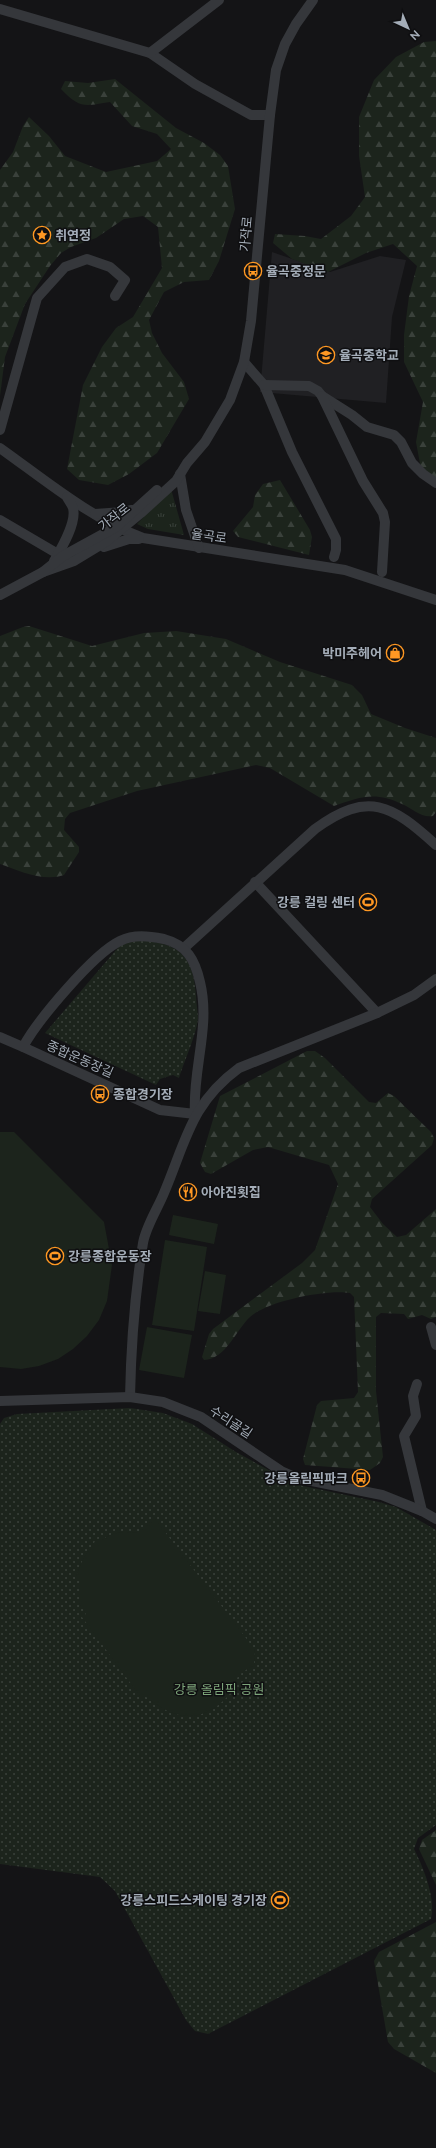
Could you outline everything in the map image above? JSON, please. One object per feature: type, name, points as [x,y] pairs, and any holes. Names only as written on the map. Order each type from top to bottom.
[{"type":"street","points":[[150,53],[219,0]]},
{"type":"street","name":"가작로","points":[[47,569],[74,561],[119,528],[176,481],[187,463],[205,442],[230,400],[244,362],[251,321],[270,115],[276,70],[283,50],[296,24],[313,0]]},
{"type":"street","points":[[0,9],[150,53],[195,84],[251,115],[270,115]]},
{"type":"street","points":[[0,430],[37,298],[65,267],[87,259],[110,267],[125,280],[115,296]]},
{"type":"street","points":[[244,362],[264,384],[292,452],[336,539],[336,550],[334,557]]},
{"type":"street","points":[[264,384],[309,386],[318,391],[322,396],[362,481],[383,512],[385,522],[382,572]]},
{"type":"street","points":[[322,396],[352,415],[367,427],[394,435],[401,442],[412,463],[422,474],[436,482]]},
{"type":"street","name":"율곡로","points":[[0,448],[95,514],[119,528],[143,538],[345,570],[436,600]]},
{"type":"street","name":"가작로","points":[[0,595],[47,569],[63,556],[119,528],[134,509],[187,463]]},
{"type":"street","points":[[180,474],[186,510],[199,548]]},
{"type":"street","points":[[47,569],[58,554],[68,536],[73,509],[66,495]]},
{"type":"street","points":[[95,514],[123,512],[134,509]]},
{"type":"street","points":[[0,520],[58,554]]},
{"type":"street","points":[[74,561],[108,545],[129,539],[143,538]]},
{"type":"street","points":[[184,948],[315,829],[332,817],[349,809],[370,805],[385,808],[403,818],[436,845]]},
{"type":"street","points":[[255,882],[377,1013]]},
{"type":"street","points":[[23,1047],[30,1033],[84,970],[118,942],[141,936],[166,940],[184,948],[191,956],[196,969],[203,1000],[203,1037],[195,1082],[195,1114]]},
{"type":"street","points":[[130,1397],[131,1350],[144,1242],[195,1114],[211,1092],[225,1078],[239,1068],[377,1013],[414,995],[436,979]]},
{"type":"street","name":"종합운동장길","points":[[0,1037],[160,1110],[195,1114]]},
{"type":"street","points":[[431,1327],[436,1345]]},
{"type":"street","points":[[417,1384],[413,1396],[416,1416],[404,1436],[422,1511]]},
{"type":"street","name":"수리골길","points":[[0,1401],[130,1397],[163,1402],[201,1417],[281,1471],[298,1478],[382,1495],[422,1511],[436,1519]]},
{"type":"shaded area","name":"율곡중학교","points":[[272,252],[330,272],[380,256],[406,260],[392,317],[386,403],[260,392]]},
{"type":"green space","points":[[436,41],[436,483],[421,469],[416,442],[423,402],[404,362],[404,335],[409,296],[417,266],[393,244],[366,253],[328,272],[292,259],[273,243],[275,234],[305,236],[321,239],[351,216],[365,197],[359,156],[359,117],[374,80],[396,57],[424,42]]},
{"type":"green space","points":[[115,79],[176,128],[204,143],[220,155],[228,166],[235,209],[219,261],[209,280],[184,282],[164,292],[149,320],[152,333],[162,353],[184,382],[189,399],[157,453],[129,474],[108,485],[79,480],[67,469],[83,385],[102,347],[116,328],[133,317],[162,268],[158,227],[143,216],[124,219],[96,238],[71,247],[61,253],[50,266],[25,304],[5,357],[0,396],[0,170],[13,152],[23,126],[29,117],[49,136],[65,156],[106,172],[157,161],[171,149],[157,134],[132,126],[110,102],[89,105],[78,103],[61,89],[65,81],[88,83]]},
{"type":"green space","points":[[280,480],[310,530],[312,537],[309,555],[238,537],[233,531],[253,507],[255,495],[263,484]]},
{"type":"green space","points":[[171,489],[184,535],[148,529],[137,524]]},
{"type":"green space","points":[[29,626],[92,646],[144,633],[176,631],[226,639],[280,662],[352,685],[362,695],[371,714],[405,728],[436,738],[436,812],[433,816],[425,816],[392,800],[375,797],[360,798],[334,806],[270,768],[256,765],[137,791],[70,813],[65,819],[64,830],[79,847],[79,852],[64,875],[48,877],[32,875],[0,864],[0,636]]},
{"type":"green space","points":[[142,940],[166,945],[182,954],[192,971],[196,995],[197,1025],[179,1078],[173,1075],[160,1079],[156,1085],[45,1033],[122,943]]},
{"type":"green space","points":[[307,1051],[315,1051],[325,1058],[369,1102],[376,1103],[388,1093],[394,1096],[431,1132],[434,1138],[432,1145],[372,1199],[370,1207],[383,1224],[397,1237],[406,1235],[436,1209],[436,1317],[431,1319],[422,1315],[408,1319],[404,1314],[381,1313],[376,1317],[376,1391],[383,1457],[380,1463],[370,1470],[305,1465],[303,1459],[317,1405],[321,1401],[354,1398],[358,1392],[354,1297],[350,1293],[340,1292],[313,1295],[283,1301],[258,1311],[250,1317],[225,1349],[218,1355],[204,1360],[202,1357],[209,1334],[213,1329],[302,1263],[315,1250],[338,1184],[329,1165],[268,1147],[253,1150],[211,1174],[205,1172],[200,1163],[220,1096]]},
{"type":"green space","name":"강릉종합운동장","points":[[0,1132],[14,1132],[104,1222],[112,1265],[107,1301],[99,1320],[87,1336],[73,1349],[58,1359],[39,1366],[21,1369],[0,1367]]},
{"type":"green space","points":[[173,1215],[218,1224],[214,1244],[169,1235]]},
{"type":"green space","points":[[165,1240],[207,1247],[194,1331],[152,1325]]},
{"type":"green space","points":[[205,1271],[226,1275],[220,1314],[198,1311]]},
{"type":"green space","points":[[147,1327],[192,1335],[184,1378],[139,1370]]},
{"type":"green space","name":"강릉 올림픽 공원","points":[[130,1408],[163,1413],[192,1424],[236,1452],[294,1484],[396,1507],[436,1530],[436,1825],[418,1838],[414,1849],[422,1865],[428,1884],[432,1902],[431,1919],[208,2034],[195,2031],[186,2020],[115,1891],[100,1877],[0,1864],[0,1424],[4,1418],[17,1414]]},
{"type":"green space","points":[[155,1519],[255,1650],[254,1665],[238,1676],[227,1697],[217,1706],[196,1715],[186,1716],[176,1714],[155,1704],[145,1696],[140,1696],[82,1617],[86,1614],[79,1603],[79,1581],[75,1579],[85,1556],[95,1544],[94,1542],[100,1538],[102,1540],[110,1535],[119,1533],[137,1533]]},
{"type":"green space","points":[[436,1830],[436,1885],[419,1849],[422,1840]]},
{"type":"green space","points":[[436,1922],[436,2073],[394,2049],[388,2042],[374,1961],[379,1952]]},
{"type":"place","name":"취연정","points":[[42,235]]},
{"type":"place","name":"율곡중정문","points":[[253,271]]},
{"type":"place","name":"율곡중학교","points":[[326,355]]},
{"type":"place","name":"박미주헤어","points":[[395,653]]},
{"type":"place","name":"강릉 컬링 센터","points":[[368,902]]},
{"type":"place","name":"종합경기장","points":[[100,1094]]},
{"type":"place","name":"아야진횟집","points":[[188,1192]]},
{"type":"place","name":"강릉종합운동장","points":[[55,1256]]},
{"type":"place","name":"강릉올림픽파크","points":[[361,1478]]},
{"type":"place","name":"강릉스피드스케이팅 경기장","points":[[280,1900]]}]
